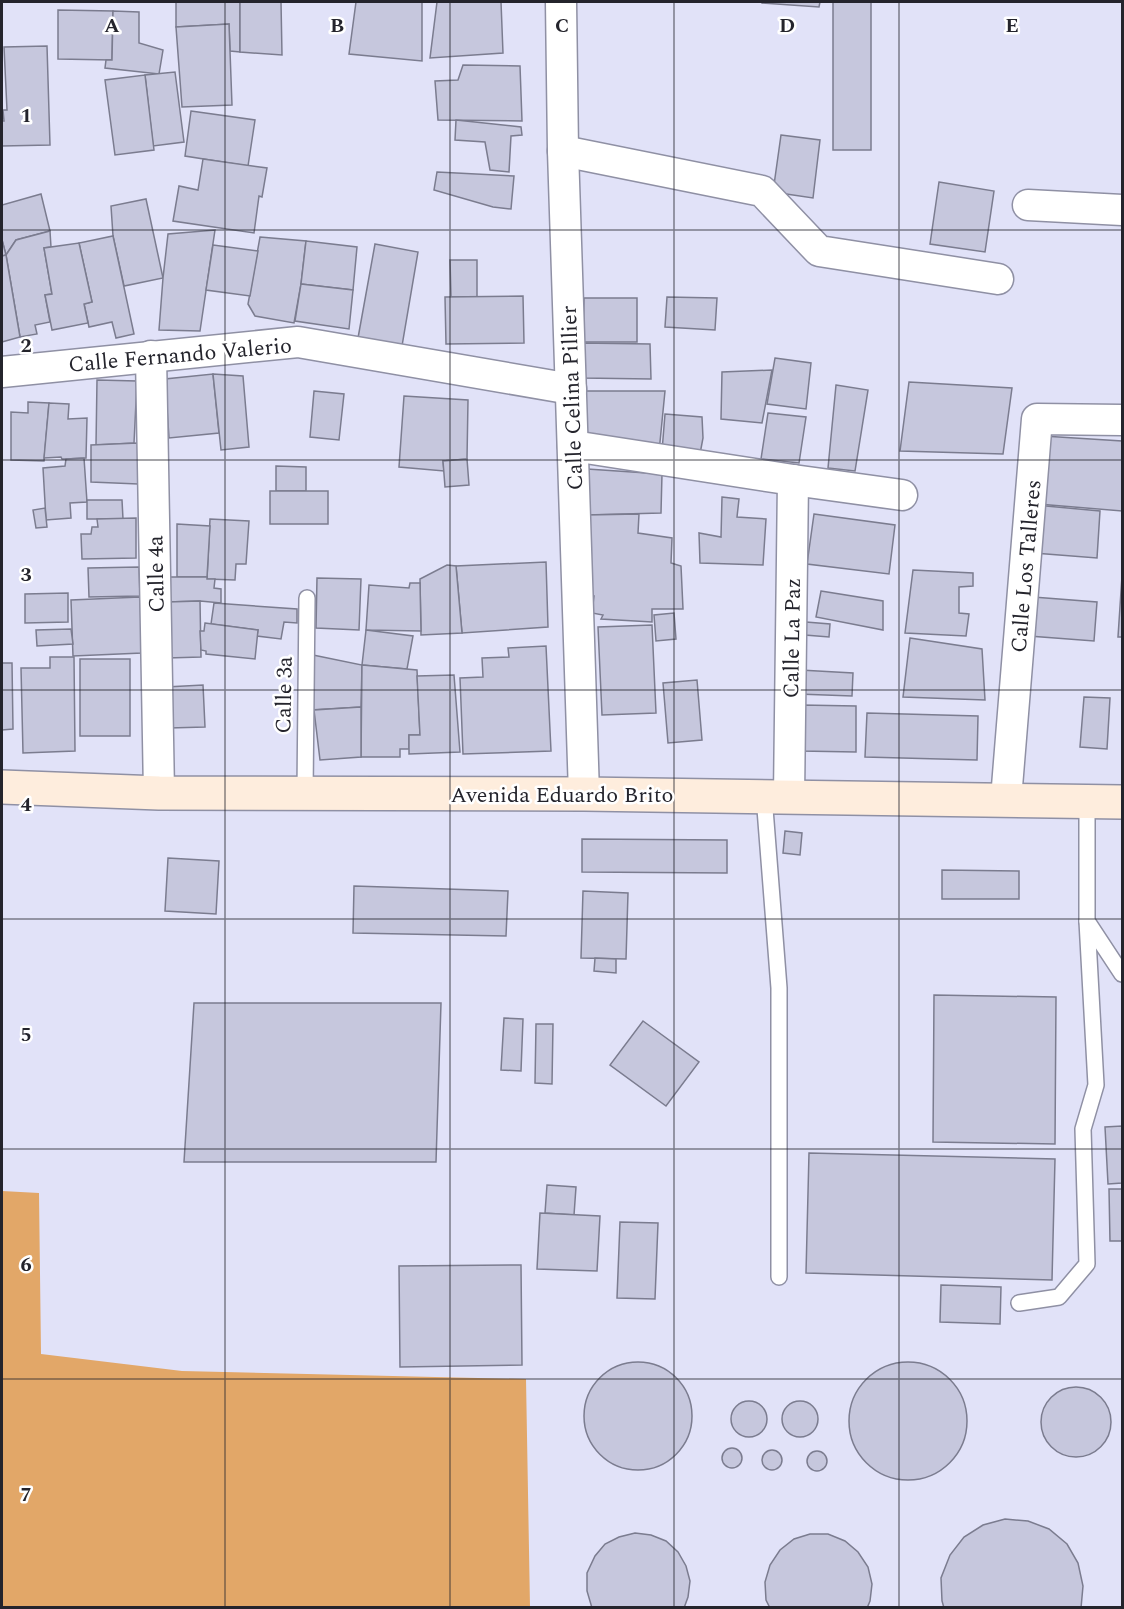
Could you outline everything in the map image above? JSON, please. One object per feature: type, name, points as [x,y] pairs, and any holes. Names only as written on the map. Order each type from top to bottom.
[{"type":"street","name":"Calle Celina Pillier","points":[[561,2],[563,151],[585,794]]},
{"type":"street","points":[[563,151],[762,191],[819,251],[998,279]]},
{"type":"street","points":[[1028,205],[1122,210]]},
{"type":"street","name":"Calle Fernando Valerio","points":[[2,372],[298,342],[571,389]]},
{"type":"street","name":"Calle 4a","points":[[151,356],[159,793]]},
{"type":"street","name":"Calle Los Talleres","points":[[1006,799],[1037,419],[1122,420]]},
{"type":"street","points":[[573,446],[902,495]]},
{"type":"street","name":"Calle La Paz","points":[[776,796],[793,480]]},
{"type":"street","name":"Avenida Eduardo Brito","points":[[2,787],[159,793],[585,794],[1122,802]]},
{"type":"lane","name":"Calle 3a","points":[[304,792],[307,598]]},
{"type":"lane","points":[[776,796],[780,988],[779,1277]]},
{"type":"lane","points":[[1019,1303],[1059,1297],[1087,1264],[1083,1129],[1096,1085],[1087,921],[1087,801]]},
{"type":"lane","points":[[1087,921],[1122,974]]},
{"type":"shaded area","points":[[2,1191],[39,1193],[41,1354],[182,1371],[526,1379],[530,1607],[2,1607]]},
{"type":"building","points":[[176,2],[240,2],[240,52],[230,51],[229,24],[176,27]]},
{"type":"building","points":[[240,2],[281,2],[282,55],[240,52]]},
{"type":"building","points":[[356,2],[422,2],[422,61],[349,54]]},
{"type":"building","points":[[437,2],[501,2],[503,53],[430,58]]},
{"type":"building","points":[[762,2],[820,2],[819,7]]},
{"type":"building","points":[[833,2],[871,2],[871,150],[833,150]]},
{"type":"building","points":[[58,10],[113,11],[112,60],[58,59]]},
{"type":"building","points":[[113,11],[139,12],[139,43],[163,50],[159,74],[105,68],[106,60],[112,60]]},
{"type":"building","points":[[229,24],[232,105],[182,107],[176,27]]},
{"type":"building","points":[[47,46],[50,145],[2,146],[3,110],[7,110],[4,47]]},
{"type":"building","points":[[463,65],[520,66],[522,121],[438,120],[435,81],[458,80]]},
{"type":"building","points":[[175,72],[184,142],[153,146],[145,75]]},
{"type":"building","points":[[145,75],[154,150],[115,155],[105,80]]},
{"type":"building","points":[[191,111],[255,120],[248,166],[185,156]]},
{"type":"building","points":[[456,120],[521,127],[522,135],[511,136],[509,172],[490,170],[485,142],[455,140]]},
{"type":"building","points":[[781,135],[820,140],[813,198],[773,192]]},
{"type":"building","points":[[203,159],[267,168],[262,197],[259,196],[254,233],[173,221],[179,186],[198,190]]},
{"type":"building","points":[[437,172],[514,176],[511,209],[493,207],[434,190]]},
{"type":"building","points":[[939,182],[994,191],[985,252],[930,244]]},
{"type":"building","points":[[41,194],[50,231],[16,240],[6,255],[2,240],[2,205]]},
{"type":"building","points":[[146,199],[163,278],[124,286],[113,236],[111,206]]},
{"type":"building","points":[[215,230],[200,331],[159,330],[168,234]]},
{"type":"building","points":[[50,231],[51,247],[44,248],[52,294],[45,295],[50,322],[35,325],[37,334],[20,337],[6,255],[16,240]]},
{"type":"building","points":[[113,236],[134,334],[116,338],[112,322],[89,327],[84,304],[92,302],[79,243]]},
{"type":"building","points":[[260,237],[306,241],[294,323],[255,316],[248,304]]},
{"type":"building","points":[[2,240],[6,255],[2,256]]},
{"type":"building","points":[[306,241],[357,247],[353,290],[301,284]]},
{"type":"building","points":[[79,243],[92,302],[84,304],[88,323],[52,330],[45,295],[52,294],[44,248]]},
{"type":"building","points":[[375,244],[418,252],[402,346],[358,338]]},
{"type":"building","points":[[213,245],[258,251],[250,296],[206,290]]},
{"type":"building","points":[[6,255],[20,337],[2,342],[2,256]]},
{"type":"building","points":[[450,260],[477,260],[477,297],[451,297]]},
{"type":"building","points":[[301,284],[353,290],[349,329],[295,321]]},
{"type":"building","points":[[523,296],[524,343],[446,344],[445,297]]},
{"type":"building","points":[[667,297],[717,298],[715,330],[665,327]]},
{"type":"building","points":[[584,298],[637,298],[637,342],[583,342]]},
{"type":"building","points":[[580,343],[650,344],[651,379],[582,378]]},
{"type":"building","points":[[775,358],[811,363],[806,409],[767,404]]},
{"type":"building","points":[[772,370],[762,423],[721,419],[722,372]]},
{"type":"building","points":[[213,374],[219,433],[169,438],[165,379]]},
{"type":"building","points":[[213,374],[243,376],[249,447],[221,450]]},
{"type":"building","points":[[97,380],[137,381],[134,443],[96,445]]},
{"type":"building","points":[[909,382],[1012,388],[1003,454],[900,451]]},
{"type":"building","points":[[836,385],[868,390],[855,471],[828,468]]},
{"type":"building","points":[[314,391],[344,394],[339,440],[310,437]]},
{"type":"building","points":[[584,391],[665,391],[659,452],[585,443]]},
{"type":"building","points":[[404,396],[468,400],[467,459],[443,461],[444,471],[399,467]]},
{"type":"building","points":[[28,402],[49,403],[44,461],[11,460],[11,412],[28,413]]},
{"type":"building","points":[[49,403],[69,404],[68,419],[87,418],[86,458],[44,458]]},
{"type":"building","points":[[768,413],[806,417],[799,463],[761,459]]},
{"type":"building","points":[[665,414],[702,417],[703,438],[700,454],[662,451]]},
{"type":"building","points":[[1043,436],[1122,441],[1122,511],[1038,504]]},
{"type":"building","points":[[138,443],[138,484],[91,482],[91,445]]},
{"type":"building","points":[[84,458],[87,502],[70,503],[71,518],[46,520],[43,468],[65,466],[66,459]]},
{"type":"building","points":[[467,459],[469,485],[445,487],[443,461]]},
{"type":"building","points":[[276,466],[306,467],[306,491],[276,491]]},
{"type":"building","points":[[587,469],[662,474],[661,513],[586,515]]},
{"type":"building","points":[[270,491],[328,491],[328,524],[270,524]]},
{"type":"building","points":[[722,497],[739,499],[737,517],[766,519],[763,565],[700,563],[699,533],[721,537]]},
{"type":"building","points":[[87,500],[122,500],[123,519],[87,519]]},
{"type":"building","points":[[1035,505],[1100,511],[1097,558],[1034,553]]},
{"type":"building","points":[[45,508],[47,527],[36,528],[33,510]]},
{"type":"building","points":[[639,514],[638,533],[672,538],[671,563],[681,566],[683,609],[652,609],[652,622],[601,619],[603,615],[592,613],[594,596],[584,596],[586,515]]},
{"type":"building","points":[[814,514],[895,525],[889,574],[807,564]]},
{"type":"building","points":[[136,518],[136,558],[82,559],[81,534],[91,534],[92,527],[98,527],[97,519]]},
{"type":"building","points":[[210,519],[249,521],[246,564],[236,564],[235,580],[207,579]]},
{"type":"building","points":[[177,524],[210,526],[207,577],[177,577]]},
{"type":"building","points":[[546,562],[548,627],[462,633],[456,566]]},
{"type":"building","points":[[447,565],[456,566],[462,633],[421,635],[420,579]]},
{"type":"building","points":[[139,567],[140,596],[89,597],[88,568]]},
{"type":"building","points":[[913,570],[973,573],[973,586],[959,587],[959,613],[969,614],[966,636],[905,633]]},
{"type":"building","points":[[1122,576],[1122,637],[1118,637]]},
{"type":"building","points":[[168,577],[215,579],[214,588],[221,589],[221,603],[167,602]]},
{"type":"building","points":[[317,578],[361,579],[359,630],[316,628]]},
{"type":"building","points":[[410,583],[420,583],[421,631],[366,630],[369,585],[409,588]]},
{"type":"building","points":[[821,591],[883,601],[883,630],[816,617]]},
{"type":"building","points":[[68,593],[68,622],[25,623],[25,594]]},
{"type":"building","points":[[140,597],[142,653],[73,656],[71,600]]},
{"type":"building","points":[[1033,597],[1097,602],[1094,641],[1029,636]]},
{"type":"building","points":[[200,601],[201,657],[167,658],[167,602]]},
{"type":"building","points":[[214,603],[297,609],[297,623],[284,622],[281,639],[257,636],[258,630],[211,624]]},
{"type":"building","points":[[674,613],[676,639],[656,641],[654,615]]},
{"type":"building","points":[[806,622],[830,624],[829,637],[805,635]]},
{"type":"building","points":[[205,623],[258,630],[255,659],[206,654],[206,651],[201,650],[200,631],[204,631]]},
{"type":"building","points":[[652,625],[656,713],[602,715],[598,627]]},
{"type":"building","points":[[71,629],[73,644],[37,646],[36,630]]},
{"type":"building","points":[[366,630],[413,636],[407,669],[362,665]]},
{"type":"building","points":[[910,638],[982,649],[985,700],[903,697]]},
{"type":"building","points":[[546,646],[551,751],[463,754],[460,678],[483,677],[482,658],[509,657],[508,648]]},
{"type":"building","points":[[313,655],[362,665],[361,707],[310,710],[310,696],[314,695]]},
{"type":"building","points":[[50,657],[74,657],[75,751],[23,753],[21,668],[50,668]]},
{"type":"building","points":[[80,659],[130,659],[130,736],[80,736]]},
{"type":"building","points":[[2,663],[12,663],[13,729],[2,730]]},
{"type":"building","points":[[362,665],[417,670],[420,735],[409,735],[409,749],[400,749],[400,757],[361,757]]},
{"type":"building","points":[[800,670],[853,673],[852,696],[798,694]]},
{"type":"building","points":[[454,675],[460,752],[409,754],[409,735],[420,735],[417,676]]},
{"type":"building","points":[[697,680],[702,740],[668,743],[663,683]]},
{"type":"building","points":[[203,685],[205,727],[169,728],[166,687]]},
{"type":"building","points":[[1084,697],[1110,698],[1107,749],[1080,747]]},
{"type":"building","points":[[801,705],[856,706],[856,752],[800,751]]},
{"type":"building","points":[[361,707],[361,757],[320,760],[314,710]]},
{"type":"building","points":[[867,713],[978,716],[977,760],[865,757]]},
{"type":"building","points":[[785,831],[802,833],[800,855],[783,853]]},
{"type":"building","points":[[582,839],[727,840],[727,873],[582,872]]},
{"type":"building","points":[[168,858],[219,861],[216,914],[165,911]]},
{"type":"building","points":[[942,870],[1019,871],[1019,899],[942,899]]},
{"type":"building","points":[[354,886],[508,891],[506,936],[353,933]]},
{"type":"building","points":[[583,891],[628,893],[626,959],[581,958]]},
{"type":"building","points":[[595,958],[616,959],[616,973],[594,971]]},
{"type":"building","points":[[934,995],[1056,997],[1055,1144],[933,1142]]},
{"type":"building","points":[[194,1003],[441,1003],[436,1162],[184,1162]]},
{"type":"building","points":[[504,1018],[523,1019],[521,1071],[501,1070]]},
{"type":"building","points":[[643,1021],[699,1062],[666,1106],[610,1065]]},
{"type":"building","points":[[536,1024],[553,1024],[552,1084],[535,1083]]},
{"type":"building","points":[[1122,1126],[1122,1183],[1108,1184],[1105,1127]]},
{"type":"building","points":[[809,1153],[1055,1159],[1052,1280],[806,1273]]},
{"type":"building","points":[[547,1185],[576,1187],[574,1215],[545,1213]]},
{"type":"building","points":[[1109,1189],[1122,1189],[1122,1241],[1110,1241]]},
{"type":"building","points":[[540,1213],[600,1216],[597,1271],[537,1269]]},
{"type":"building","points":[[620,1222],[658,1223],[655,1299],[617,1298]]},
{"type":"building","points":[[521,1265],[522,1365],[400,1367],[399,1266]]},
{"type":"building","points":[[941,1285],[1001,1287],[1000,1324],[940,1322]]},
{"type":"building","points":[[638,1362],[659,1366],[676,1378],[688,1395],[692,1416],[688,1437],[676,1454],[659,1466],[638,1470],[617,1466],[600,1454],[588,1437],[584,1416],[588,1395],[600,1378],[617,1366]]},
{"type":"building","points":[[908,1362],[930,1367],[950,1379],[962,1399],[967,1421],[962,1443],[950,1463],[930,1475],[908,1480],[886,1475],[866,1463],[854,1443],[849,1421],[854,1399],[866,1379],[886,1367]]},
{"type":"building","points":[[1076,1387],[1089,1390],[1101,1397],[1108,1409],[1111,1422],[1108,1435],[1101,1447],[1089,1454],[1076,1457],[1063,1454],[1051,1447],[1044,1435],[1041,1422],[1044,1409],[1051,1397],[1063,1390]]},
{"type":"building","points":[[749,1401],[762,1406],[767,1419],[762,1432],[749,1437],[736,1432],[731,1419],[736,1406]]},
{"type":"building","points":[[800,1401],[813,1406],[818,1419],[813,1432],[800,1437],[787,1432],[782,1419],[787,1406]]},
{"type":"building","points":[[728,1448],[736,1448],[742,1454],[742,1462],[736,1468],[728,1468],[722,1462],[722,1454]]},
{"type":"building","points":[[768,1450],[776,1450],[782,1456],[782,1464],[776,1470],[768,1470],[762,1464],[762,1456]]},
{"type":"building","points":[[813,1451],[821,1451],[827,1457],[827,1465],[821,1471],[813,1471],[807,1465],[807,1457]]},
{"type":"building","points":[[1005,1519],[1028,1521],[1049,1529],[1067,1544],[1078,1563],[1083,1586],[1081,1608],[944,1608],[941,1578],[950,1555],[964,1537],[983,1525]]},
{"type":"building","points":[[635,1533],[651,1535],[666,1541],[678,1552],[686,1566],[690,1581],[684,1608],[592,1608],[587,1591],[587,1573],[595,1556],[605,1544]]},
{"type":"building","points":[[810,1534],[828,1534],[845,1541],[858,1552],[868,1567],[872,1584],[867,1608],[770,1608],[766,1600],[765,1582],[770,1565],[780,1550],[794,1539]]}]
